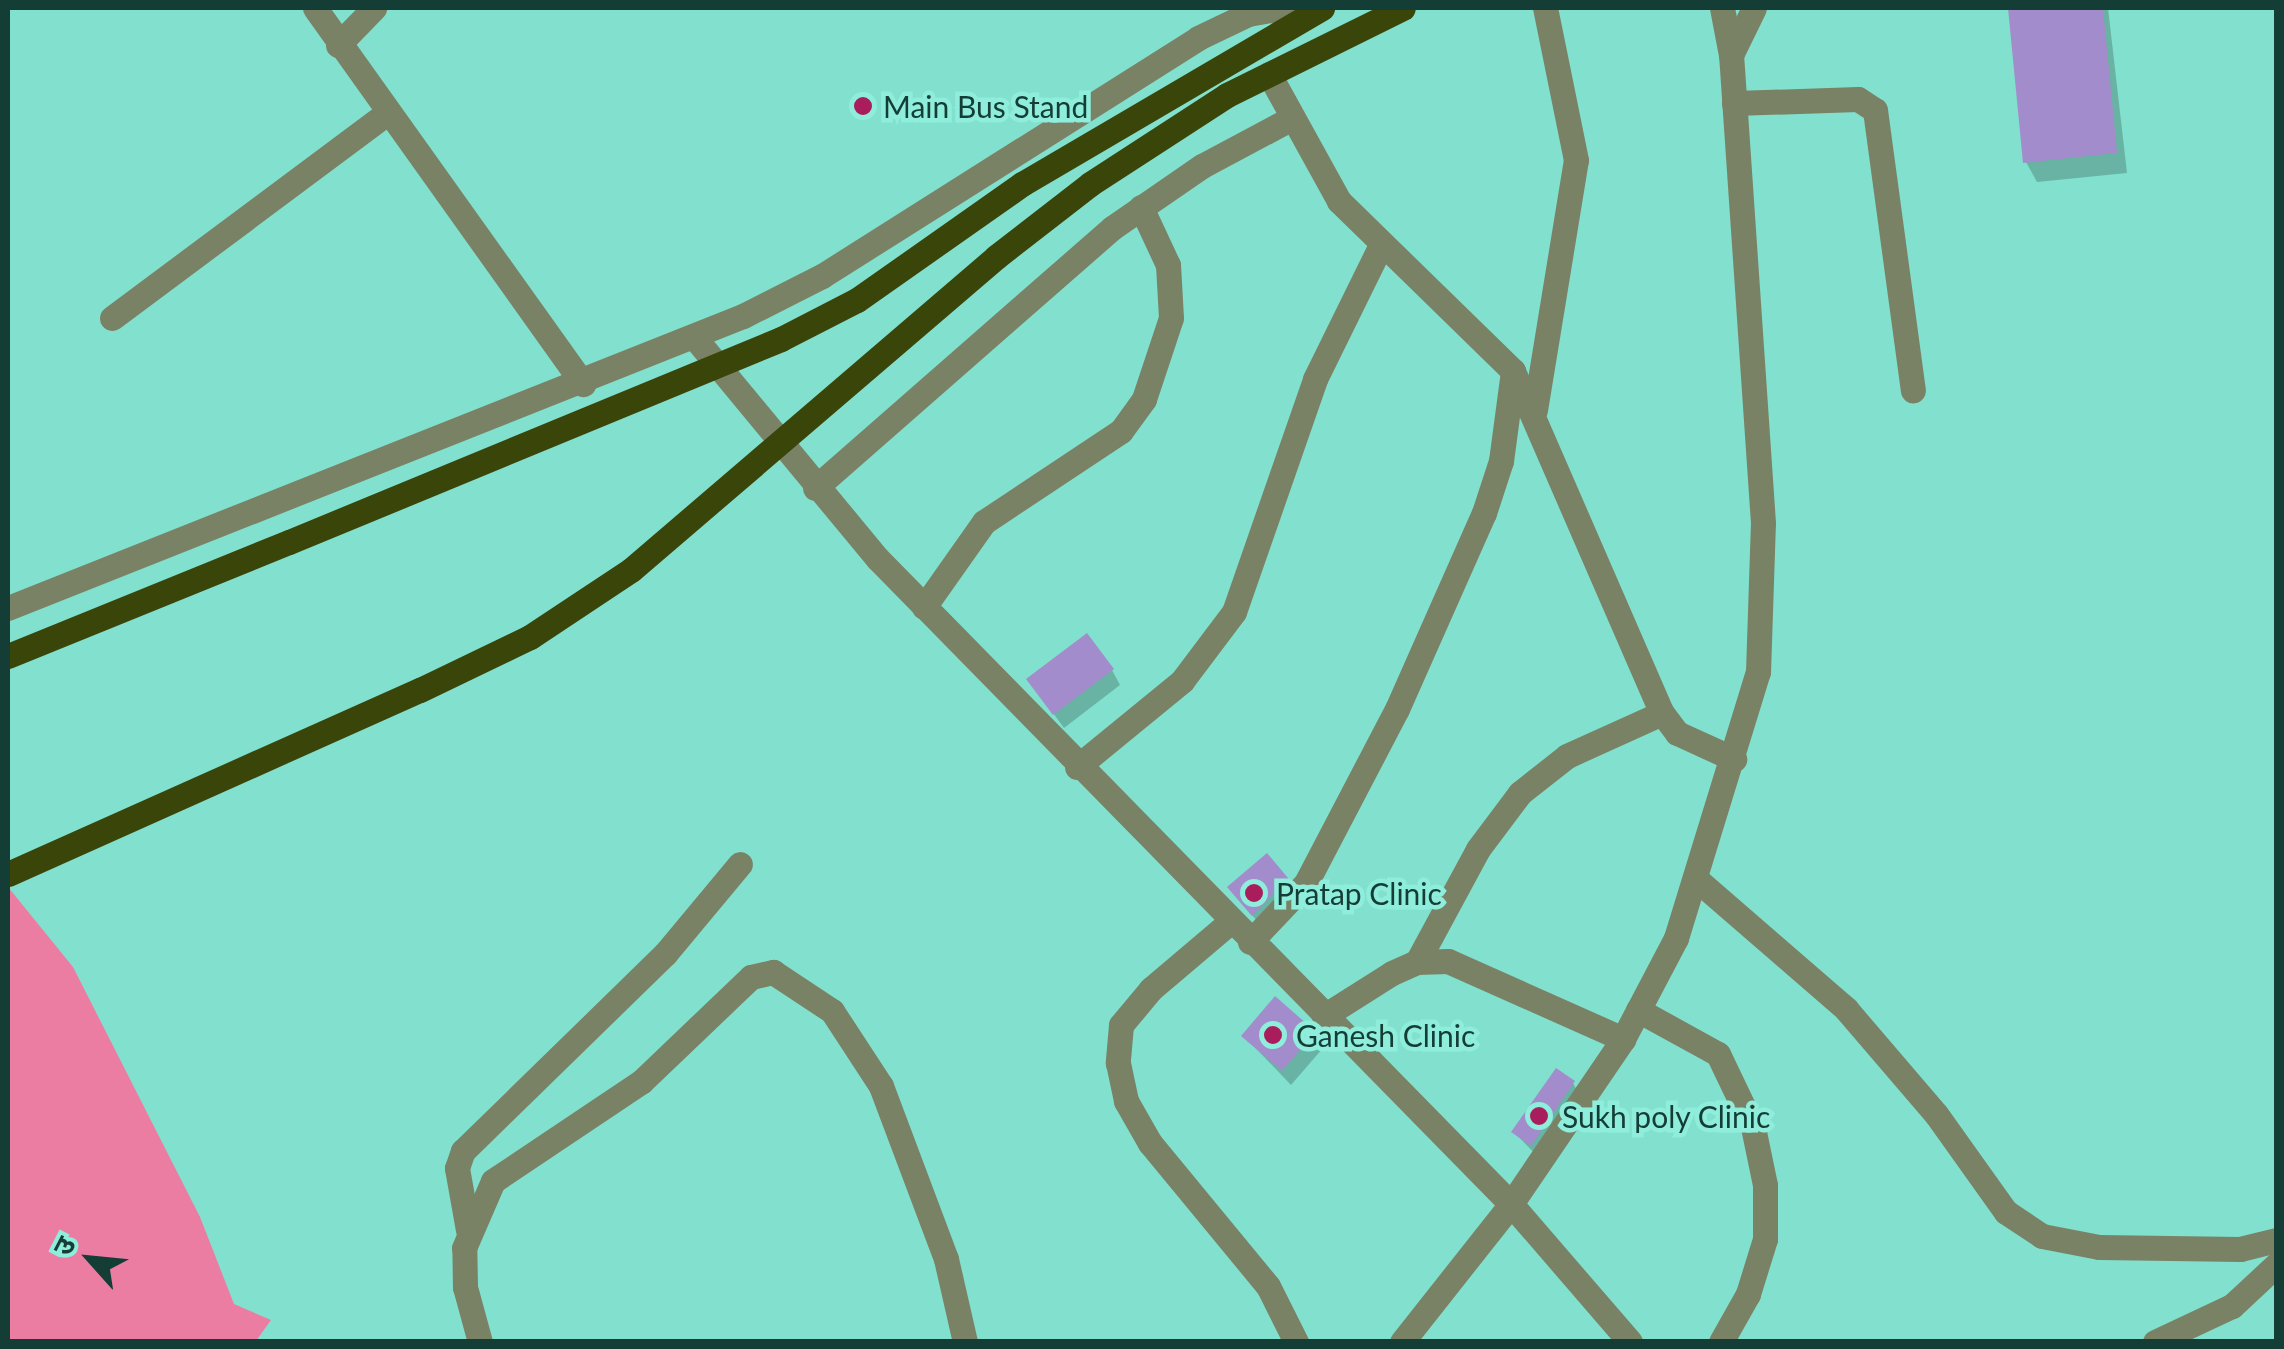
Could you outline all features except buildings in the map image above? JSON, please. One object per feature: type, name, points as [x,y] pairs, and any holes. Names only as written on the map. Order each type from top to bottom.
[{"type":"main road","points":[[8,656],[781,339],[856,300],[1022,184],[1322,8]]},
{"type":"main road","points":[[8,874],[201,792],[530,636],[630,570],[996,257],[1090,184],[1269,74],[1402,8]]},
{"type":"street","points":[[314,8],[583,384]]},
{"type":"street","points":[[338,45],[374,8]]},
{"type":"street","points":[[8,608],[695,338],[822,276],[1025,142],[1240,10],[1282,8]]},
{"type":"street","points":[[1535,410],[1576,160],[1545,8]]},
{"type":"street","points":[[1402,1342],[1511,1204],[1623,1039],[1676,938],[1758,672],[1762,524],[1731,55],[1722,8]]},
{"type":"street","points":[[1731,55],[1754,8]]},
{"type":"street","points":[[1269,74],[1338,201],[1513,372],[1535,410],[1662,713],[1677,733],[1734,759]]},
{"type":"street","points":[[1734,102],[1858,99],[1875,110],[1913,390]]},
{"type":"street","points":[[112,318],[387,113]]},
{"type":"street","points":[[815,488],[1037,290],[1141,207],[1292,118]]},
{"type":"street","points":[[924,607],[984,522],[1121,431],[1144,399],[1171,318],[1168,266],[1141,207]]},
{"type":"street","points":[[1078,767],[1182,681],[1234,612],[1315,379],[1382,245]]},
{"type":"street","points":[[695,338],[815,488],[924,607],[1511,1204],[1630,1342]]},
{"type":"street","points":[[1250,942],[1306,883],[1397,709],[1484,514],[1501,461],[1513,372]]},
{"type":"street","points":[[1417,962],[1478,849],[1520,794],[1567,756],[1662,713]]},
{"type":"street","points":[[480,1342],[465,1287],[468,1230],[457,1168],[463,1150],[665,954],[740,864]]},
{"type":"street","points":[[1695,878],[1846,1009],[1936,1114],[2006,1212],[2042,1236],[2099,1248],[2240,1249],[2276,1240]]},
{"type":"street","points":[[1230,922],[1151,989],[1121,1025],[1118,1063],[1126,1101],[1150,1143],[1268,1286],[1296,1342]]},
{"type":"street","points":[[1324,1016],[1417,962],[1448,961],[1623,1039]]},
{"type":"street","points":[[468,1230],[493,1181],[641,1082],[751,977],[773,972],[832,1010],[881,1086],[946,1259],[965,1342]]},
{"type":"street","points":[[1638,1010],[1718,1054],[1753,1127],[1765,1185],[1765,1240],[1748,1294],[1721,1342]]},
{"type":"street","points":[[2155,1342],[2232,1306],[2276,1265]]},
{"type":"shaded area","points":[[8,887],[73,967],[200,1217],[234,1304],[271,1320],[256,1341],[8,1341]]},
{"type":"place","name":"Main Bus Stand","points":[[863,106]]},
{"type":"place","name":"Pratap Clinic","points":[[1254,893]]},
{"type":"place","name":"Ganesh Clinic","points":[[1273,1035]]},
{"type":"place","name":"Sukh poly Clinic","points":[[1539,1116]]}]
